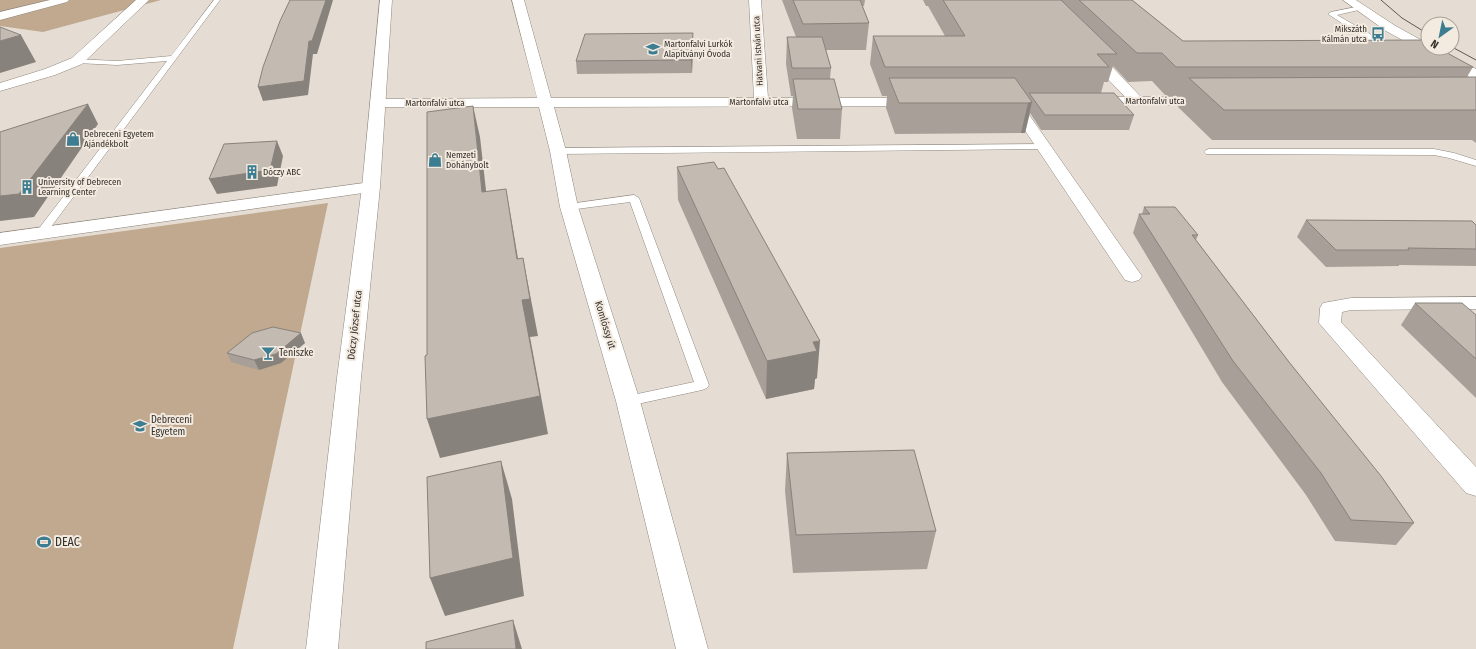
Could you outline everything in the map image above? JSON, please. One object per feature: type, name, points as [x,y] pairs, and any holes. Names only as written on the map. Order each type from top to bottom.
[{"type":"street","points":[[0,16],[63,0]]},
{"type":"street","name":"Dóczy József utca","points":[[322,649],[349,378],[371,187],[386,0]]},
{"type":"street","name":"Komlóssy út","points":[[518,0],[558,151],[569,207],[628,401],[692,649]]},
{"type":"street","name":"Hatvani István utca","points":[[755,0],[761,102]]},
{"type":"street","points":[[1349,0],[1390,28],[1476,75]]},
{"type":"street","points":[[0,87],[50,72],[77,61],[138,1]]},
{"type":"street","points":[[1082,45],[1137,101]]},
{"type":"street","name":"Martonfalvi utca","points":[[1075,102],[1224,101]]},
{"type":"street","name":"Martonfalvi utca","points":[[377,103],[934,102]]},
{"type":"street","points":[[1013,102],[1132,276]]},
{"type":"street","points":[[0,239],[371,187]]},
{"type":"street","points":[[1476,303],[1351,304],[1331,308],[1330,323],[1476,485]]},
{"type":"lane","points":[[42,233],[217,0]]},
{"type":"lane","points":[[1361,8],[1331,14],[1372,39]]},
{"type":"lane","points":[[77,61],[117,63],[173,58]]},
{"type":"lane","points":[[558,151],[1044,147]]},
{"type":"lane","points":[[1209,152],[1434,152],[1476,162]]},
{"type":"lane","points":[[569,207],[634,198],[702,386],[628,401]]},
{"type":"shaded area","points":[[0,0],[161,0],[43,32],[0,26]]},
{"type":"shaded area","name":"Debreceni Egyetem","points":[[328,203],[233,649],[0,649],[0,248]]},
{"type":"building","points":[[290,0],[326,0],[312,41],[309,41],[304,81],[258,87],[263,67],[280,21]]},
{"type":"building","points":[[793,0],[860,0],[869,23],[803,24]]},
{"type":"building","points":[[943,0],[1061,0],[1117,54],[1097,54],[1109,67],[885,67],[873,36],[965,36]]},
{"type":"building","points":[[1079,0],[1132,0],[1183,41],[1420,40],[1420,56],[1453,56],[1473,67],[1176,67],[1162,53],[1137,53]]},
{"type":"building","points":[[0,27],[21,35],[0,41]]},
{"type":"building","points":[[693,33],[691,60],[576,61],[585,34]]},
{"type":"building","points":[[787,37],[822,37],[831,68],[792,68]]},
{"type":"building","points":[[1476,77],[1476,110],[1224,110],[1189,78]]},
{"type":"building","points":[[889,78],[1015,78],[1032,102],[899,103]]},
{"type":"building","points":[[793,79],[834,79],[842,109],[798,109]]},
{"type":"building","points":[[1029,93],[1114,93],[1134,115],[1045,115]]},
{"type":"building","points":[[88,104],[19,194],[0,196],[0,132]]},
{"type":"building","points":[[473,106],[482,192],[506,189],[517,259],[523,258],[530,299],[522,300],[540,396],[427,419],[425,356],[427,355],[427,112]]},
{"type":"building","points":[[277,141],[270,170],[209,179],[224,144]]},
{"type":"building","points":[[714,162],[718,169],[724,168],[820,341],[813,342],[817,351],[767,361],[677,167]]},
{"type":"building","points":[[1144,207],[1175,207],[1198,235],[1192,235],[1289,362],[1381,476],[1414,523],[1351,520],[1321,473],[1233,361],[1139,214],[1150,214]]},
{"type":"building","points":[[1306,220],[1472,221],[1476,225],[1476,249],[1408,248],[1409,250],[1336,250]]},
{"type":"building","points":[[1415,303],[1462,303],[1476,315],[1476,359]]},
{"type":"building","points":[[273,327],[301,333],[276,354],[254,360],[227,353],[252,333]]},
{"type":"building","points":[[914,450],[936,531],[796,535],[787,453]]},
{"type":"building","points":[[501,461],[513,558],[430,578],[427,477]]},
{"type":"building","points":[[513,620],[516,649],[426,649],[426,642]]},
{"type":"tram line","points":[[1381,0],[1402,18],[1420,29]]},
{"type":"tram line","points":[[1460,51],[1476,60]]},
{"type":"place","name":"Mikszáth Kálmán utca","points":[[1378,34]]},
{"type":"place","name":"Martonfalvi Lurkók Alapítványi Óvoda","points":[[653,49]]},
{"type":"place","name":"Debreceni Egyetem Ajándékbolt","points":[[73,139]]},
{"type":"place","name":"Nemzeti Dohánybolt","points":[[435,160]]},
{"type":"place","name":"Dóczy ABC","points":[[252,172]]},
{"type":"place","name":"University of Debrecen Learning Center","points":[[27,187]]},
{"type":"place","name":"Teniszke","points":[[268,353]]},
{"type":"place","name":"Debreceni Egyetem","points":[[140,426]]},
{"type":"place","name":"DEAC","points":[[44,542]]}]
